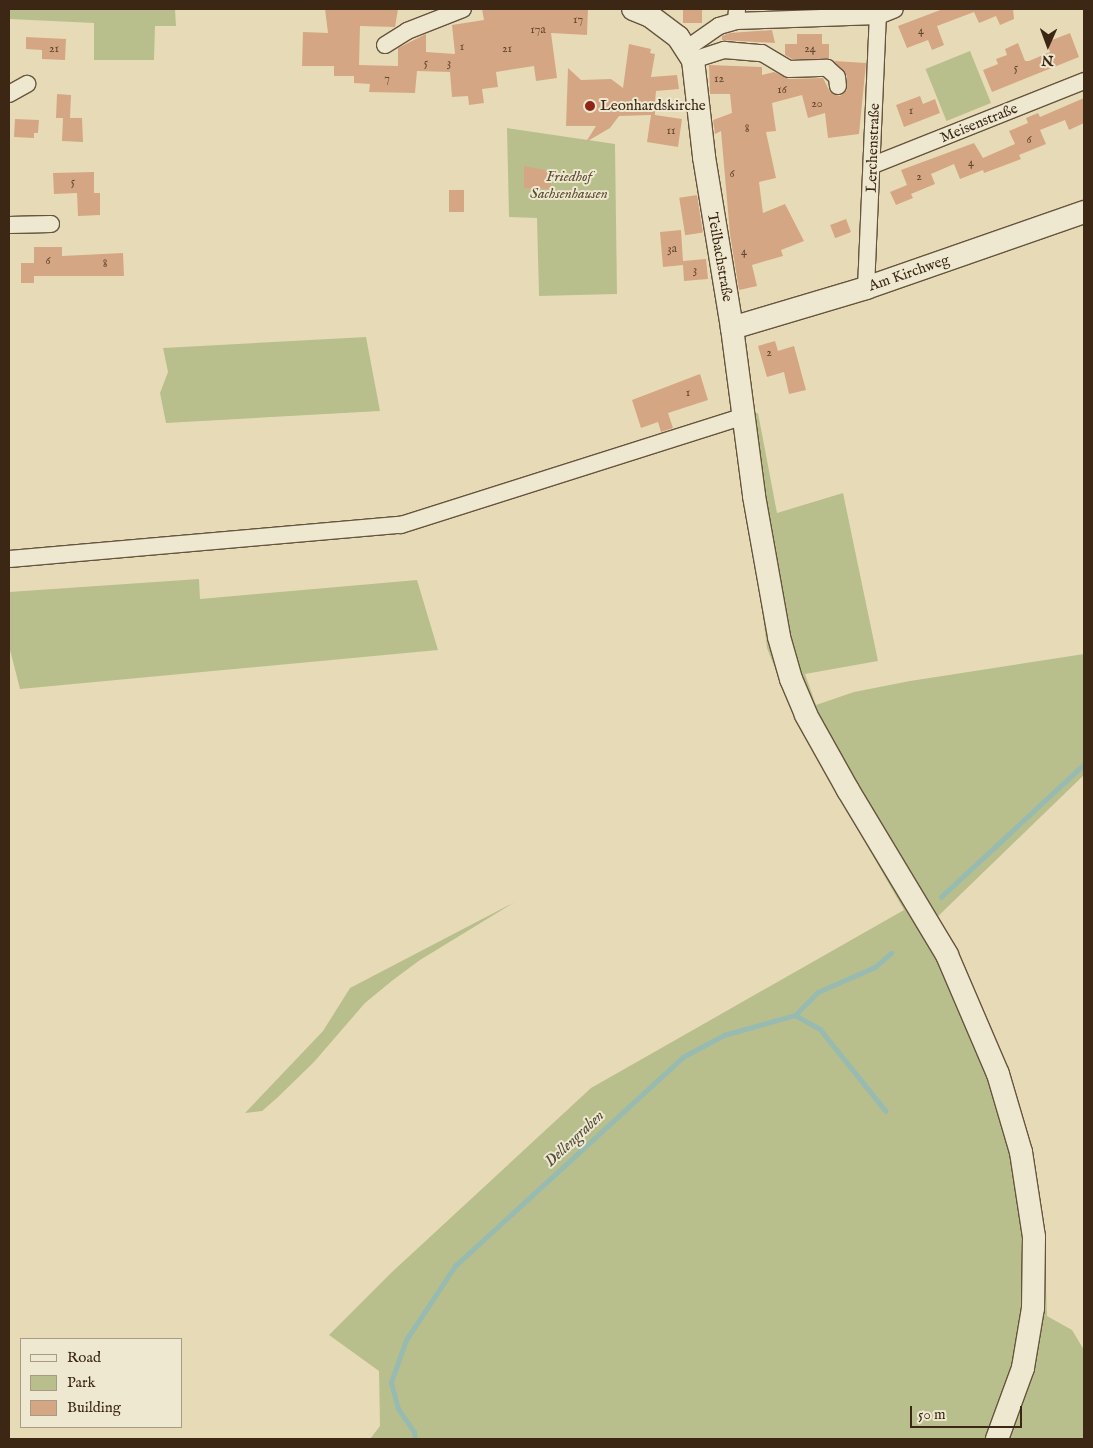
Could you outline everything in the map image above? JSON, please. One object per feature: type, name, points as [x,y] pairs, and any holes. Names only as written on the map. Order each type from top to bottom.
[{"type":"street","points":[[385,45],[407,31],[463,9]]},
{"type":"street","points":[[633,9],[650,16],[678,37],[689,55]]},
{"type":"street","points":[[689,55],[719,26],[736,15],[878,12],[895,9]]},
{"type":"street","name":"Lerchenstraße","points":[[866,288],[873,165],[878,12]]},
{"type":"street","points":[[689,55],[724,50],[762,53],[789,68],[827,68],[837,77],[838,86]]},
{"type":"street","name":"Teilbachstraße","points":[[689,55],[732,328],[767,575],[791,679],[806,715],[843,782],[951,963],[998,1074],[1021,1152],[1034,1237],[1033,1308],[1023,1368],[997,1439]]},
{"type":"street","name":"Meisenstraße","points":[[873,165],[1084,81]]},
{"type":"street","points":[[9,94],[27,84]]},
{"type":"street","name":"Am Kirchweg","points":[[732,328],[866,288],[1084,212]]},
{"type":"street","points":[[9,225],[51,224]]},
{"type":"street","points":[[9,559],[401,525],[745,416]]},
{"type":"green space","points":[[9,9],[175,9],[176,26],[155,26],[154,60],[94,60],[94,23],[9,19]]},
{"type":"green space","points":[[970,51],[991,103],[946,121],[925,69]]},
{"type":"green space","name":"Friedhof Sachsenhausen","points":[[507,128],[615,144],[617,294],[539,296],[537,218],[509,217]]},
{"type":"green space","points":[[366,337],[380,411],[166,423],[160,393],[168,372],[163,348]]},
{"type":"green space","points":[[758,413],[777,513],[843,493],[878,661],[805,674],[816,705],[854,692],[910,681],[1084,654],[1084,775],[930,924],[999,1074],[1008,1065],[1031,1147],[1044,1230],[1047,1316],[1072,1330],[1084,1350],[1084,1439],[370,1439],[380,1426],[379,1371],[329,1335],[392,1272],[591,1088],[904,910],[797,724],[767,648],[758,578],[745,416]]},
{"type":"green space","points":[[199,579],[200,599],[417,580],[438,650],[20,689],[9,646],[9,592]]},
{"type":"green space","points":[[515,902],[420,960],[393,980],[365,1003],[314,1062],[277,1098],[262,1111],[245,1113],[323,1031],[350,988]]},
{"type":"building","points":[[325,9],[398,9],[395,27],[360,26],[359,65],[398,66],[398,48],[426,34],[426,52],[455,54],[452,25],[484,20],[482,9],[588,9],[587,35],[551,33],[557,78],[536,81],[534,66],[496,72],[498,87],[482,89],[484,103],[469,105],[468,96],[452,97],[450,72],[417,71],[415,93],[369,92],[370,84],[354,83],[354,76],[334,76],[334,66],[302,66],[303,32],[328,33]]},
{"type":"building","points":[[683,9],[702,9],[702,23],[683,23]]},
{"type":"building","points":[[943,9],[1013,9],[1014,19],[1000,25],[996,16],[979,23],[974,12],[937,26],[944,45],[932,50],[928,40],[907,48],[898,26]]},
{"type":"building","points":[[772,30],[775,43],[722,40],[722,36],[730,33]]},
{"type":"building","points":[[1070,33],[1079,57],[992,92],[983,70],[998,64],[996,59],[1007,55],[1005,49],[1018,43],[1025,61],[1029,61],[1050,52],[1047,42]]},
{"type":"building","points":[[797,34],[822,34],[822,44],[829,44],[829,59],[792,59],[785,55],[785,44],[797,44]]},
{"type":"building","points":[[26,37],[66,39],[65,60],[42,59],[42,50],[26,49]]},
{"type":"building","points":[[629,44],[651,49],[650,53],[655,54],[651,77],[677,75],[679,89],[656,91],[655,115],[682,119],[678,147],[647,142],[651,115],[619,116],[610,128],[586,142],[596,126],[566,126],[568,68],[581,80],[611,79],[623,88]]},
{"type":"building","points":[[834,61],[866,63],[859,134],[828,138],[825,113],[808,118],[802,95],[772,103],[776,131],[766,132],[776,178],[759,182],[763,213],[785,204],[804,241],[781,250],[783,256],[752,265],[757,286],[739,290],[730,234],[721,131],[715,134],[713,120],[732,113],[730,94],[710,94],[709,65],[762,67],[762,75],[774,72],[789,79],[823,78],[830,92],[840,96],[847,90],[847,76]]},
{"type":"building","points":[[57,94],[71,95],[70,118],[82,118],[83,142],[62,141],[63,118],[56,118]]},
{"type":"building","points":[[920,96],[923,104],[935,99],[940,113],[904,127],[896,105]]},
{"type":"building","points":[[1084,98],[1084,123],[1069,130],[1065,120],[1040,130],[1046,144],[1019,155],[1021,159],[984,173],[983,170],[960,179],[954,164],[931,174],[935,184],[911,194],[913,198],[896,205],[890,192],[907,185],[901,170],[974,143],[983,158],[1015,144],[1009,131],[1028,123],[1026,118],[1038,113],[1040,117]]},
{"type":"building","points":[[15,119],[39,120],[38,133],[34,133],[34,138],[14,137]]},
{"type":"building","points":[[524,166],[551,171],[551,189],[524,188]]},
{"type":"building","points":[[94,172],[94,193],[100,193],[100,215],[78,216],[77,193],[54,194],[53,173]]},
{"type":"building","points":[[449,190],[464,190],[464,212],[449,212]]},
{"type":"building","points":[[697,195],[703,233],[685,235],[679,198]]},
{"type":"building","points":[[846,219],[851,232],[835,238],[830,225]]},
{"type":"building","points":[[681,230],[683,261],[706,259],[708,279],[684,281],[683,265],[663,267],[660,232]]},
{"type":"building","points":[[34,247],[62,247],[62,256],[123,253],[124,276],[34,276],[34,283],[21,283],[21,263],[34,263]]},
{"type":"building","points":[[775,341],[778,351],[794,346],[806,390],[789,394],[784,372],[767,377],[758,346]]},
{"type":"building","points":[[700,374],[708,400],[668,413],[673,428],[661,432],[658,422],[641,428],[632,400]]},
{"type":"waterway","points":[[941,897],[1084,764]]},
{"type":"waterway","name":"Dellengraben","points":[[415,1439],[414,1432],[398,1409],[391,1382],[406,1340],[455,1266],[683,1057],[724,1035],[795,1015],[818,992],[875,967],[891,953]]},
{"type":"waterway","points":[[795,1015],[820,1029],[886,1111]]},
{"type":"place","name":"Leonhardskirche","points":[[590,106]]}]
